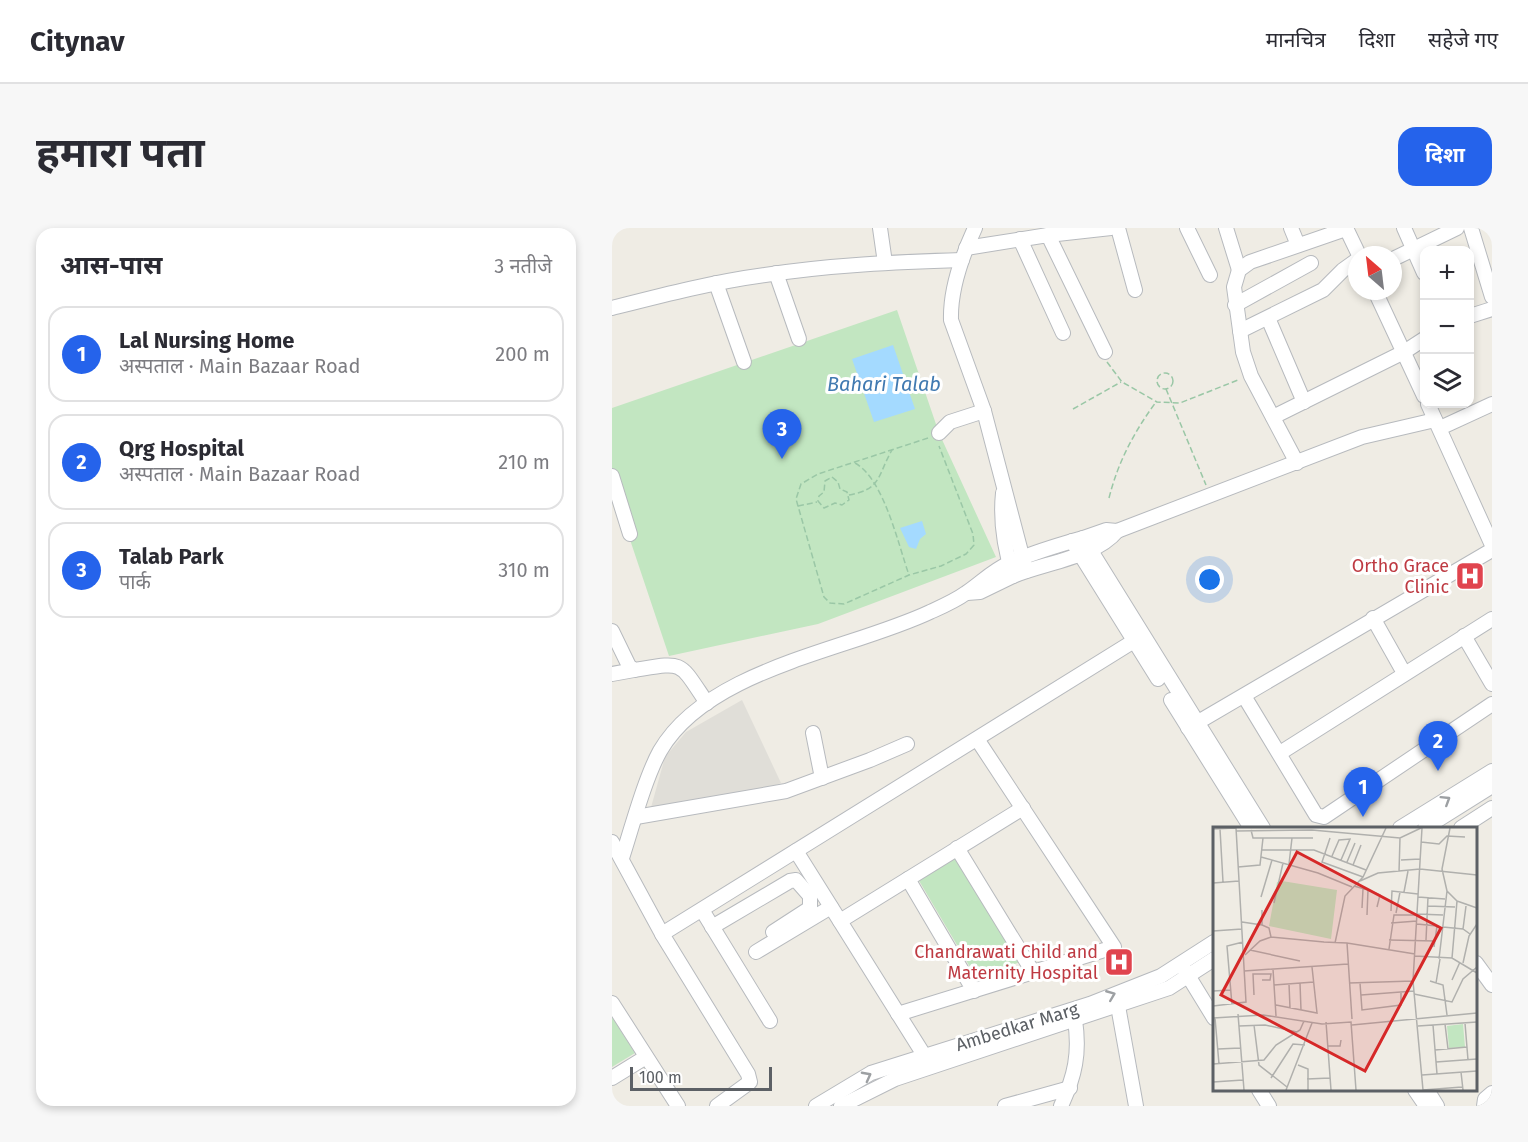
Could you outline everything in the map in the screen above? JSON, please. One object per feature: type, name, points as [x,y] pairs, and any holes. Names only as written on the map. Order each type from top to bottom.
[{"type":"street","points":[[880,228],[885,263]]},
{"type":"street","points":[[975,228],[964,254],[951,304],[951,320],[984,411],[1004,493],[1002,508],[1018,567]]},
{"type":"street","points":[[612,308],[716,283],[776,273],[964,254],[1020,239],[1111,228]]},
{"type":"street","points":[[1118,228],[1136,290]]},
{"type":"street","points":[[1187,228],[1210,275]]},
{"type":"street","points":[[1226,228],[1239,270],[1234,287],[1235,306],[1251,376],[1297,463]]},
{"type":"street","points":[[1291,228],[1298,245]]},
{"type":"street","points":[[1239,270],[1250,262],[1346,228],[1355,246]]},
{"type":"street","points":[[1404,228],[1420,263]]},
{"type":"street","points":[[1402,254],[1457,228]]},
{"type":"street","points":[[1471,228],[1492,297]]},
{"type":"street","points":[[1048,235],[1105,352]]},
{"type":"street","points":[[1020,239],[1064,333]]},
{"type":"street","points":[[1235,306],[1311,263]]},
{"type":"street","points":[[1240,331],[1323,290],[1348,266]]},
{"type":"street","points":[[776,273],[799,339]]},
{"type":"street","points":[[716,283],[744,362]]},
{"type":"street","points":[[1379,300],[1420,386]]},
{"type":"street","points":[[1474,315],[1492,309]]},
{"type":"street","points":[[1268,318],[1304,402]]},
{"type":"street","points":[[1273,417],[1420,342]]},
{"type":"street","points":[[622,858],[660,751],[681,725],[707,703],[773,668],[928,613],[967,593],[980,592],[1018,567],[1081,546],[1111,539],[1117,531],[1362,437],[1438,424],[1492,404]]},
{"type":"street","points":[[1430,408],[1492,545]]},
{"type":"street","points":[[937,434],[950,422],[984,411]]},
{"type":"street","points":[[612,476],[630,534]]},
{"type":"street","points":[[1081,546],[1192,726],[1250,827]]},
{"type":"street","points":[[1192,726],[1492,550]]},
{"type":"street","points":[[1373,618],[1404,673]]},
{"type":"street","points":[[1280,753],[1492,618]]},
{"type":"street","points":[[612,631],[629,666],[634,670]]},
{"type":"street","points":[[1464,636],[1492,684]]},
{"type":"street","points":[[662,934],[1138,639]]},
{"type":"street","points":[[612,674],[674,664],[685,670],[707,703]]},
{"type":"street","points":[[1244,696],[1316,814],[1324,817],[1332,814],[1492,705]]},
{"type":"street","points":[[1192,726],[1262,827]]},
{"type":"street","points":[[813,733],[822,778]]},
{"type":"street","points":[[898,1014],[1114,947],[977,739]]},
{"type":"street","points":[[636,817],[786,791],[907,744]]},
{"type":"street","points":[[1402,827],[1492,771]]},
{"type":"street","points":[[1427,827],[1492,786]]},
{"type":"street","points":[[840,921],[1023,808]]},
{"type":"street","points":[[1463,827],[1492,808]]},
{"type":"street","points":[[612,842],[662,934],[748,1074],[750,1082],[717,1106]]},
{"type":"street","points":[[957,848],[1033,972]]},
{"type":"street","points":[[796,851],[928,1061]]},
{"type":"street","points":[[756,876],[767,895]]},
{"type":"street","points":[[908,879],[974,991]]},
{"type":"street","points":[[712,927],[790,881],[796,880],[810,896],[810,908],[773,932]]},
{"type":"street","points":[[756,952],[831,907]]},
{"type":"street","points":[[702,910],[770,1021]]},
{"type":"street","name":"Ambedkar Marg","points":[[816,1106],[871,1073],[928,1061],[1075,1020],[1169,988],[1184,969],[1213,944]]},
{"type":"street","name":"Ambedkar Marg","points":[[841,1106],[928,1061],[1090,1004],[1161,975],[1213,960]]},
{"type":"street","points":[[1477,964],[1492,985]]},
{"type":"street","points":[[1184,969],[1213,1015]]},
{"type":"street","points":[[612,1003],[678,1106]]},
{"type":"street","points":[[1118,1006],[1136,1106]]},
{"type":"street","points":[[1061,1106],[1070,1088],[1079,1047],[1075,1020]]},
{"type":"street","points":[[612,1078],[646,1057]]},
{"type":"street","points":[[1005,1106],[1070,1088]]},
{"type":"street","points":[[1260,1091],[1269,1106]]},
{"type":"street","points":[[1416,1091],[1426,1106]]},
{"type":"street","points":[[1428,1091],[1437,1106]]},
{"type":"street","points":[[1484,1106],[1485,1099],[1492,1094]]},
{"type":"path","points":[[1105,352],[1108,367],[1122,381],[1157,402],[1180,403],[1209,389],[1251,376]]},
{"type":"path","points":[[1166,389],[1174,384],[1173,378],[1168,373],[1161,374],[1157,378],[1158,386],[1166,389],[1173,403],[1210,497]]},
{"type":"path","points":[[1073,409],[1122,381]]},
{"type":"path","points":[[1109,498],[1116,473],[1136,429],[1157,402]]},
{"type":"path","points":[[937,434],[973,534],[974,545],[966,554],[941,566],[909,575],[844,604],[830,603],[824,597],[797,506],[796,499],[801,484],[823,472],[937,434]]},
{"type":"path","points":[[827,479],[836,479],[838,488],[849,495],[868,491],[876,484],[881,468],[892,450]]},
{"type":"path","points":[[854,462],[863,467],[876,484],[909,575]]},
{"type":"path","points":[[823,472],[827,479]]},
{"type":"path","points":[[797,506],[818,501],[824,492],[824,483],[827,479]]},
{"type":"path","points":[[818,501],[824,508],[829,508],[835,503],[845,503],[849,495]]},
{"type":"shaded area","points":[[742,700],[781,783],[760,791],[650,811],[665,757],[686,732]]},
{"type":"green space","points":[[897,310],[939,433],[996,557],[818,624],[669,656],[612,486],[612,408]]},
{"type":"green space","points":[[955,858],[1020,962],[977,979],[918,879]]},
{"type":"green space","points":[[612,1017],[635,1053],[612,1067]]},
{"type":"water","name":"Bahari Talab","points":[[893,345],[915,409],[874,422],[852,359]]},
{"type":"water","points":[[922,521],[926,534],[920,539],[916,549],[909,547],[900,528]]},
{"type":"place","name":"Talab Park","points":[[782,459]]},
{"type":"place","name":"Ortho Grace Clinic","points":[[1470,576]]},
{"type":"place","name":"Qrg Hospital","points":[[1438,771]]},
{"type":"place","name":"Lal Nursing Home","points":[[1363,817]]},
{"type":"place","name":"Chandrawati Child and Maternity Hospital","points":[[1119,962]]}]
